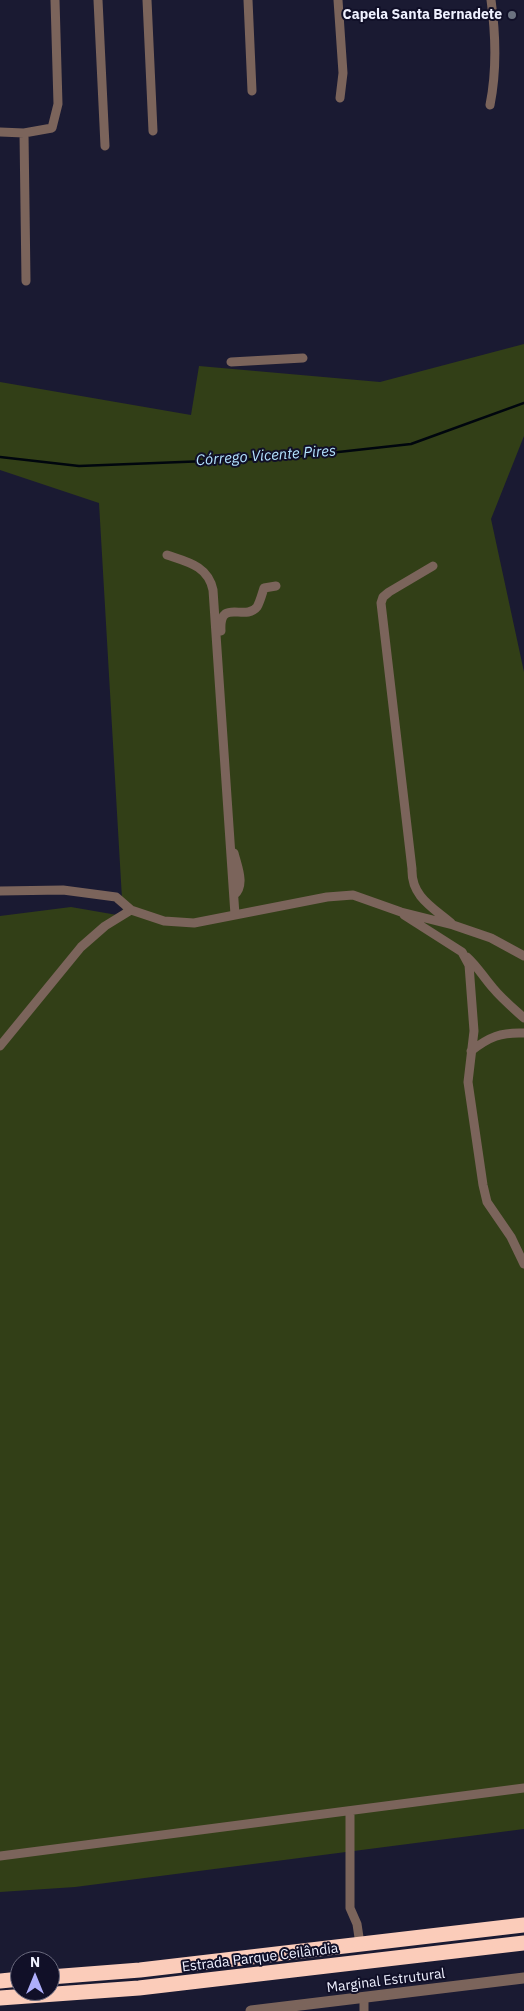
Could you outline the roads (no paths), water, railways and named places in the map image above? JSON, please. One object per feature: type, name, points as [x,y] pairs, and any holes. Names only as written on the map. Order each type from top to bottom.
[{"type":"highway","name":"Estrada Parque Ceilândia","points":[[60,1976],[140,1970],[524,1925]]},
{"type":"highway","name":"Estrada Parque Ceilândia","points":[[0,1998],[168,1984],[524,1943]]},
{"type":"street","points":[[0,132],[24,132],[52,128],[56,119],[58,104],[55,0]]},
{"type":"street","points":[[98,0],[105,146]]},
{"type":"street","points":[[147,0],[153,131]]},
{"type":"street","points":[[248,0],[252,91]]},
{"type":"street","points":[[338,0],[343,73],[340,98]]},
{"type":"street","points":[[490,105],[494,88],[496,38],[491,0]]},
{"type":"street","points":[[24,132],[26,281]]},
{"type":"street","points":[[232,362],[303,358]]},
{"type":"street","points":[[167,555],[201,569],[211,578],[235,915]]},
{"type":"street","points":[[433,566],[389,592],[382,603],[412,882],[425,902],[453,925]]},
{"type":"street","points":[[234,895],[238,892],[240,881],[234,854],[221,620],[229,612],[254,609],[264,588],[276,586]]},
{"type":"street","points":[[0,891],[63,890],[116,897],[131,910],[179,924],[194,923],[327,897],[353,896],[491,938],[524,956]]},
{"type":"street","points":[[0,1046],[81,947],[104,926],[131,910]]},
{"type":"street","points":[[401,912],[462,952],[479,968],[491,986],[524,1018]]},
{"type":"street","points":[[462,952],[469,965],[474,1031],[468,1082],[487,1202],[511,1238],[524,1264]]},
{"type":"street","points":[[471,1051],[486,1039],[497,1034],[524,1033]]},
{"type":"street","points":[[0,1856],[524,1788]]},
{"type":"street","points":[[350,1811],[350,1908],[357,1924],[360,1944]]},
{"type":"street","name":"Marginal Estrutural","points":[[251,2011],[364,1999],[524,1978]]},
{"type":"street","points":[[364,1999],[364,2011]]},
{"type":"waterway","name":"Córrego Vicente Pires","points":[[0,457],[79,466],[284,458],[411,444],[524,403]]},
{"type":"place","name":"Capela Santa Bernadete","points":[[512,15]]}]
